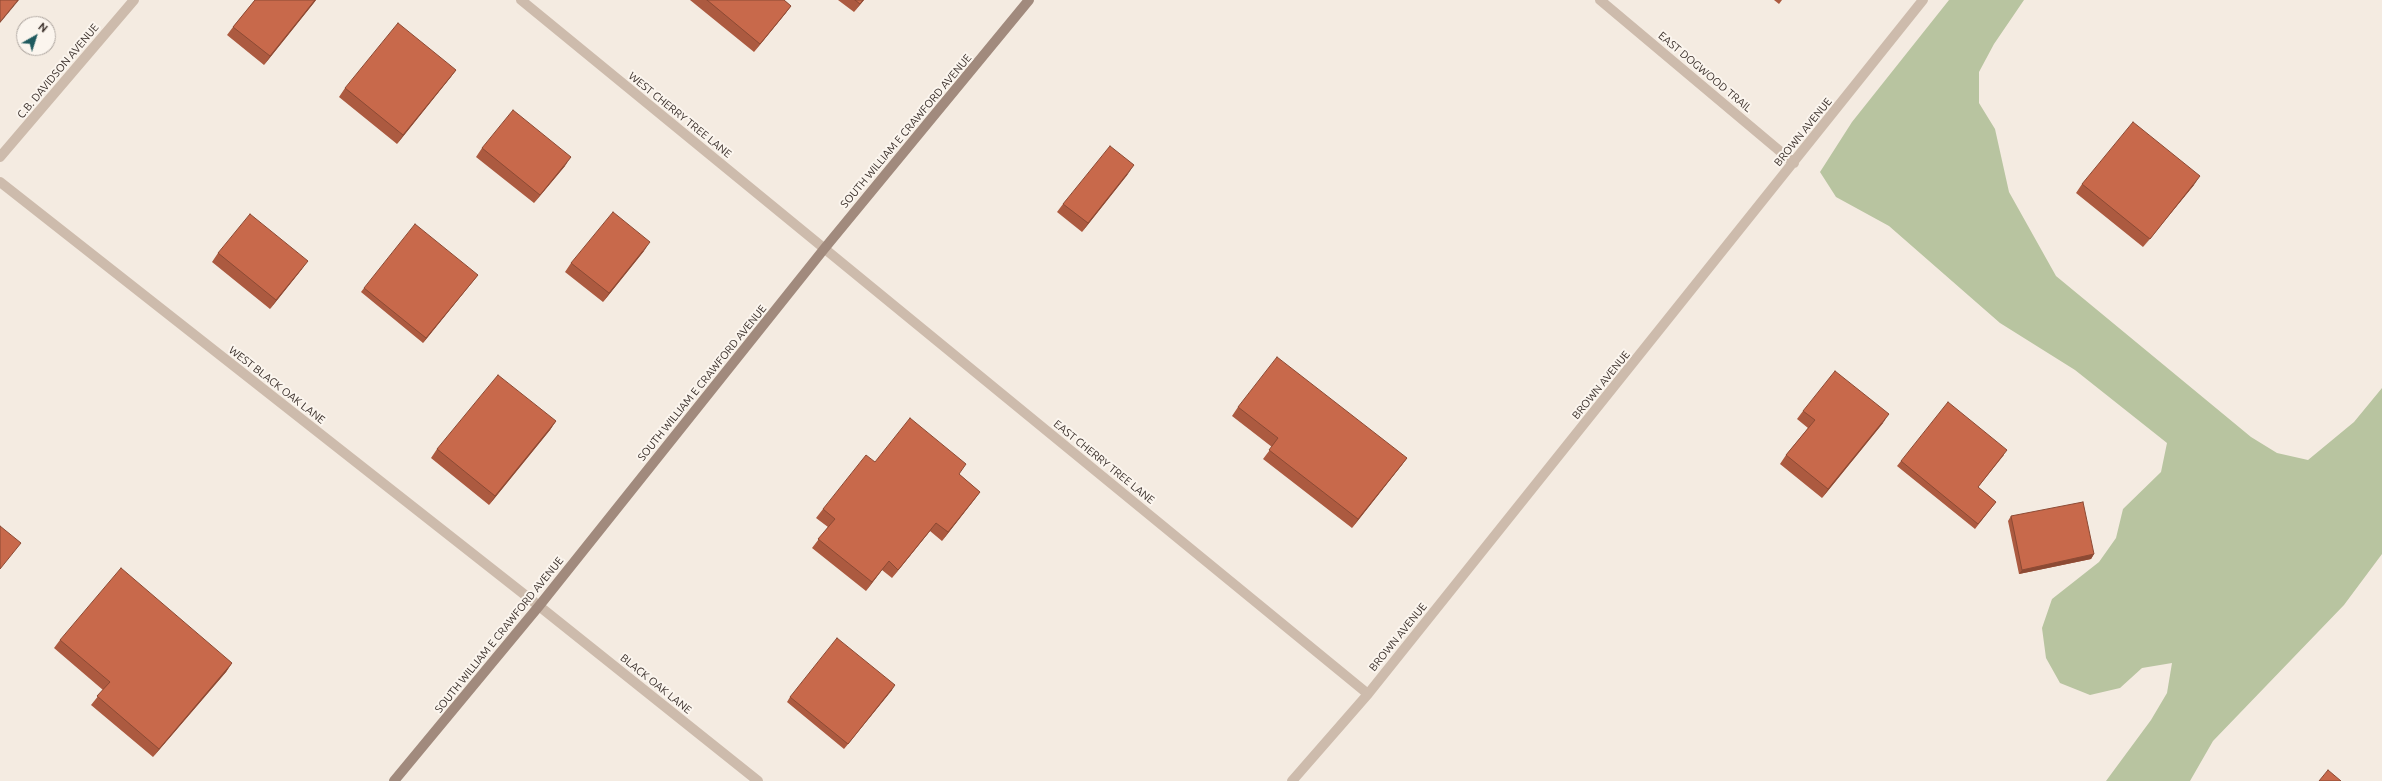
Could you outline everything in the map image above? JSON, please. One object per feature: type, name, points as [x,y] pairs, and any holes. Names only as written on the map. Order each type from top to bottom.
[{"type":"main road","name":"SOUTH WILLIAM E CRAWFORD AVENUE","points":[[394,781],[540,606],[824,249],[1029,0]]},
{"type":"street","name":"C.B. DAVIDSON AVENUE","points":[[0,157],[134,0]]},
{"type":"street","name":"WEST CHERRY TREE LANE","points":[[521,0],[824,249]]},
{"type":"street","name":"EAST DOGWOOD TRAIL","points":[[1600,0],[1794,163]]},
{"type":"street","name":"BROWN AVENUE","points":[[1292,781],[1368,694],[1924,0]]},
{"type":"street","name":"WEST BLACK OAK LANE","points":[[0,182],[540,606]]},
{"type":"street","name":"EAST CHERRY TREE LANE","points":[[824,249],[1368,694]]},
{"type":"street","name":"BLACK OAK LANE","points":[[540,606],[758,781]]},
{"type":"green space","points":[[1949,0],[2024,0],[1994,44],[1979,72],[1979,103],[1995,129],[2009,192],[2056,276],[2251,437],[2277,453],[2308,460],[2354,422],[2382,388],[2382,554],[2344,605],[2213,741],[2190,781],[2106,781],[2151,720],[2167,693],[2172,663],[2142,668],[2120,688],[2090,695],[2060,683],[2046,658],[2042,628],[2052,599],[2099,562],[2116,538],[2123,509],[2161,472],[2167,443],[2075,370],[2000,323],[1889,226],[1836,197],[1820,172],[1852,122]]},
{"type":"building","points":[[0,0],[18,0],[0,22]]},
{"type":"building","points":[[255,0],[315,0],[270,56],[233,27]]},
{"type":"building","points":[[707,0],[784,0],[791,6],[760,44]]},
{"type":"building","points":[[855,0],[863,0],[860,4]]},
{"type":"building","points":[[398,23],[456,70],[403,135],[345,88]]},
{"type":"building","points":[[513,110],[571,157],[540,195],[482,148]]},
{"type":"building","points":[[2133,122],[2200,176],[2150,239],[2082,184]]},
{"type":"building","points":[[1110,146],[1134,165],[1088,223],[1063,204]]},
{"type":"building","points":[[613,212],[650,242],[609,293],[571,263]]},
{"type":"building","points":[[250,214],[308,261],[276,300],[218,253]]},
{"type":"building","points":[[415,224],[478,275],[426,338],[364,288]]},
{"type":"building","points":[[1277,357],[1407,458],[1358,519],[1269,450],[1278,438],[1238,407]]},
{"type":"building","points":[[1835,371],[1889,414],[1828,489],[1786,455],[1815,420],[1803,411]]},
{"type":"building","points":[[498,375],[556,421],[495,496],[437,449]]},
{"type":"building","points":[[1948,402],[2007,450],[1978,487],[1996,502],[1978,524],[1901,461]]},
{"type":"building","points":[[910,418],[966,464],[959,474],[980,492],[948,532],[936,523],[898,570],[889,561],[872,582],[818,539],[835,519],[823,509],[866,455],[875,462]]},
{"type":"building","points":[[2083,502],[2094,554],[2022,570],[2011,516]]},
{"type":"building","points":[[0,526],[21,543],[0,569]]},
{"type":"building","points":[[121,568],[232,663],[159,749],[97,696],[110,682],[60,640]]},
{"type":"building","points":[[837,638],[895,685],[848,744],[790,697]]},
{"type":"building","points":[[2328,770],[2341,781],[2319,781]]}]
